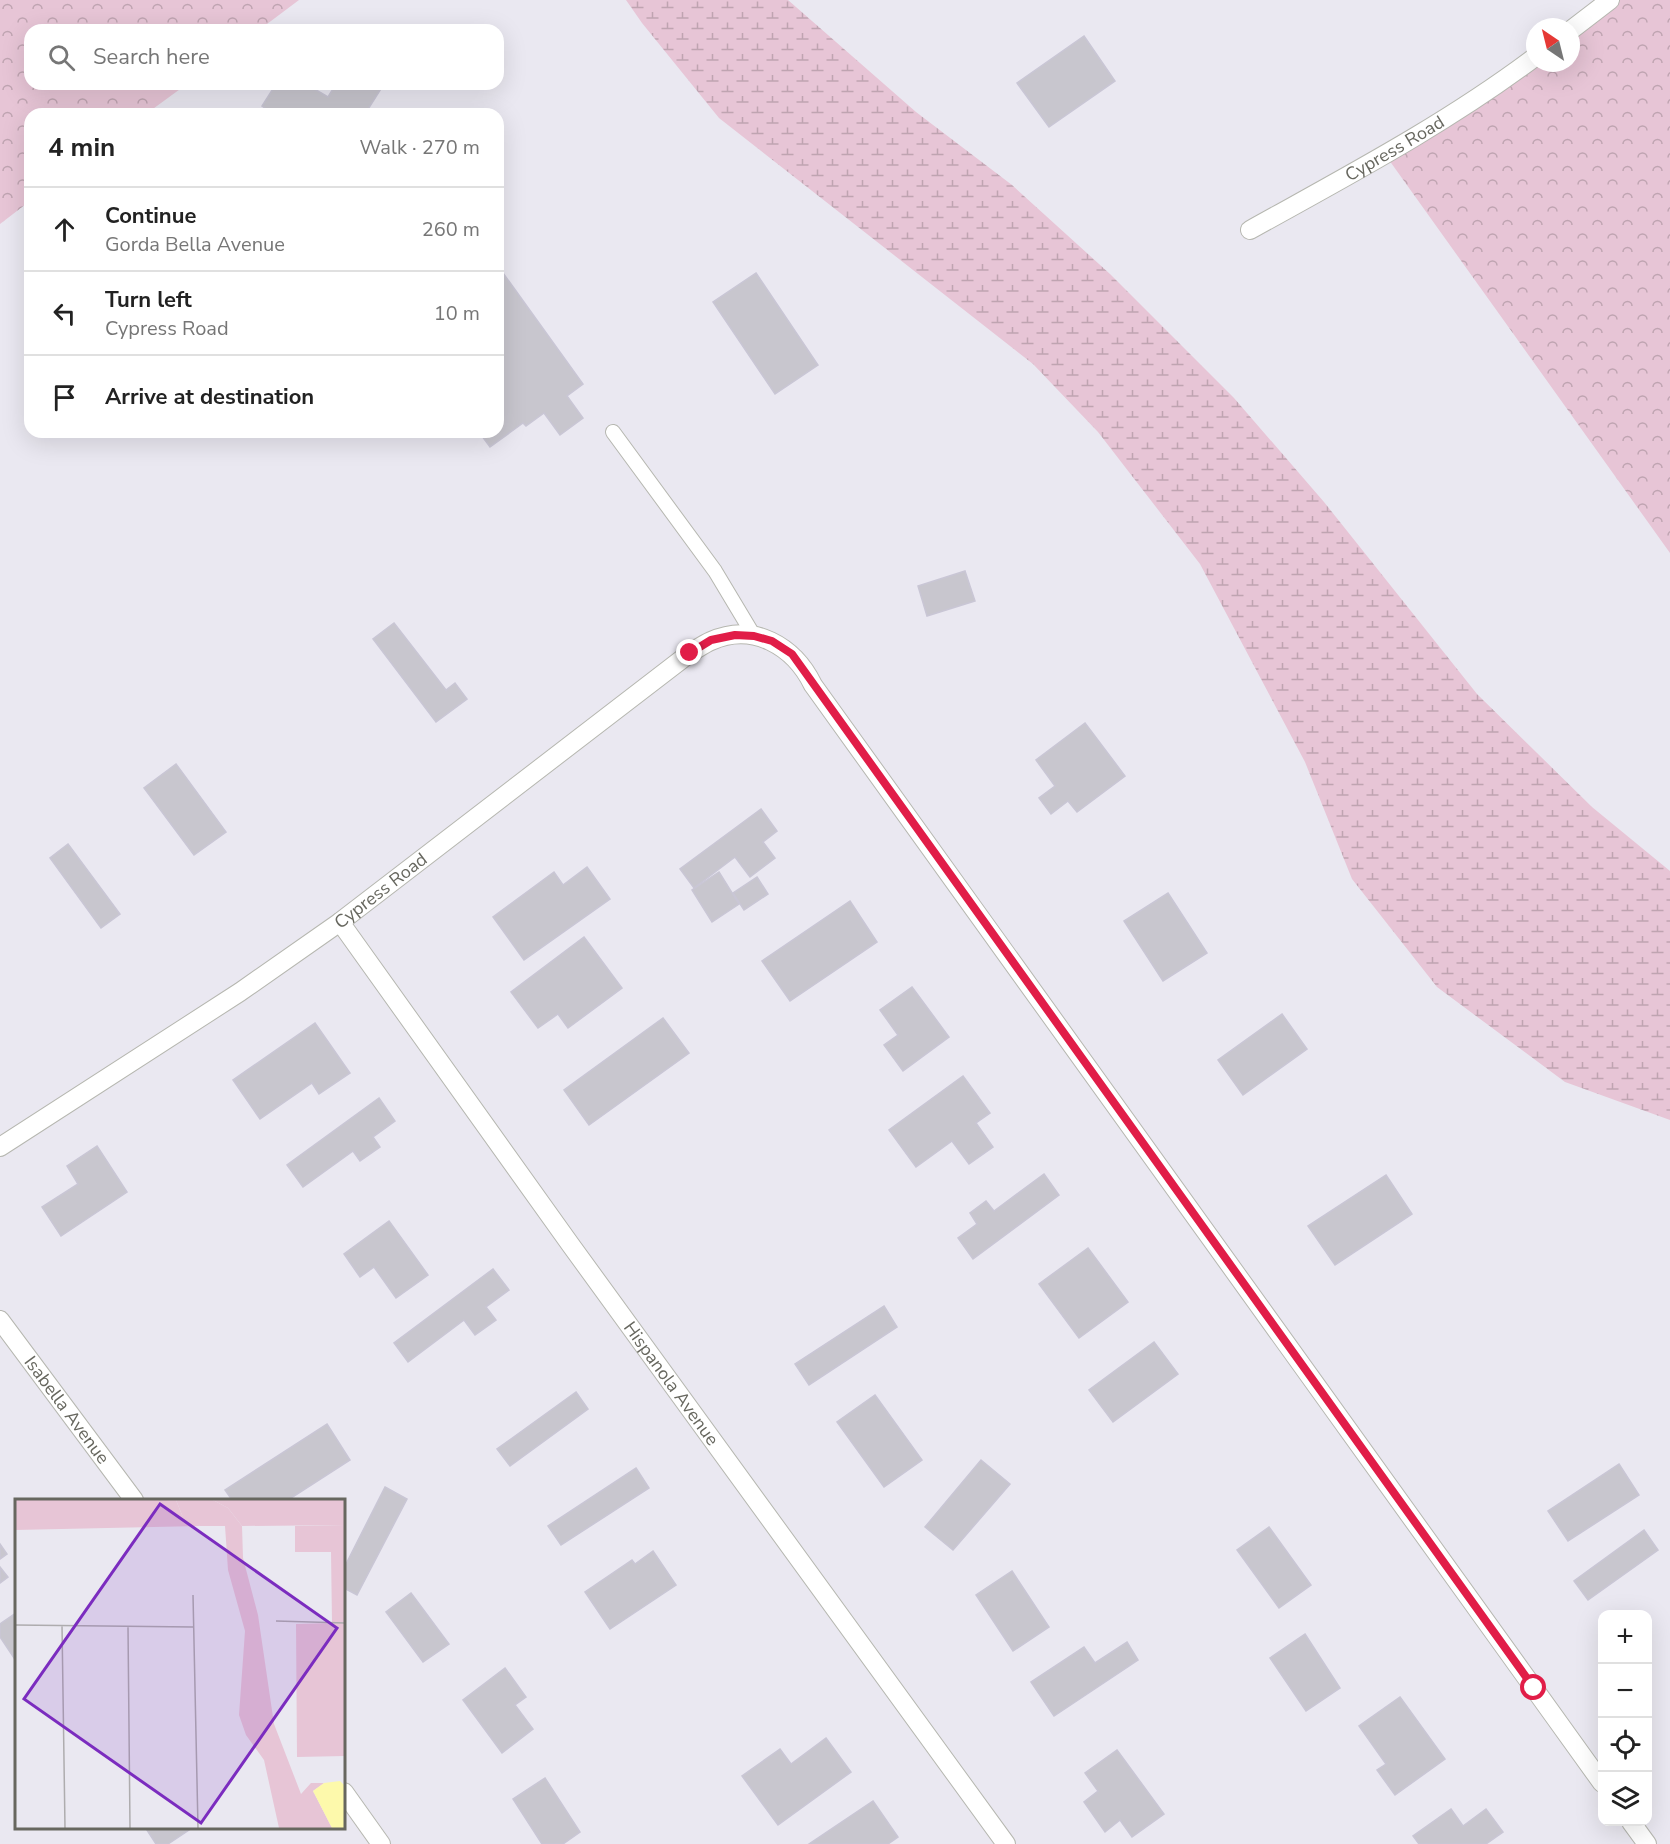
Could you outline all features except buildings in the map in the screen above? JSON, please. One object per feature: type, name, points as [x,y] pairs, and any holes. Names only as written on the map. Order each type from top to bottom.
[{"type":"street","points":[[1580,23],[1610,0]]},
{"type":"street","name":"Cypress Road","points":[[1250,231],[1397,148],[1526,64]]},
{"type":"street","name":"Cypress Road","points":[[0,1147],[240,992],[340,922],[690,653],[711,640],[735,635],[754,636]]},
{"type":"street","points":[[754,636],[772,641],[792,654],[808,674],[820,695],[1598,1777]]},
{"type":"street","name":"Hispanola Avenue","points":[[340,922],[570,1244],[1006,1844]]},
{"type":"street","name":"Isabella Avenue","points":[[0,1320],[133,1499]]},
{"type":"street","points":[[345,1793],[381,1844]]},
{"type":"street","points":[[1634,1826],[1647,1844]]},
{"type":"lane","points":[[613,432],[715,571],[754,636]]},
{"type":"green space","points":[[0,0],[299,0],[267,24],[24,24],[24,90],[179,90],[154,108],[24,108],[24,206],[0,224]]},
{"type":"green space","points":[[626,0],[788,0],[916,112],[1012,185],[1110,274],[1234,398],[1324,502],[1477,694],[1592,807],[1670,871],[1670,1120],[1565,1082],[1437,987],[1352,879],[1305,762],[1200,564],[1098,432],[1033,364],[719,118]]},
{"type":"green space","points":[[1613,0],[1670,0],[1670,553],[1389,160],[1526,69],[1526,72],[1580,72],[1580,24]]},
{"type":"route","points":[[690,653],[711,640],[735,635],[754,636],[772,641],[792,654],[1534,1688]]}]
